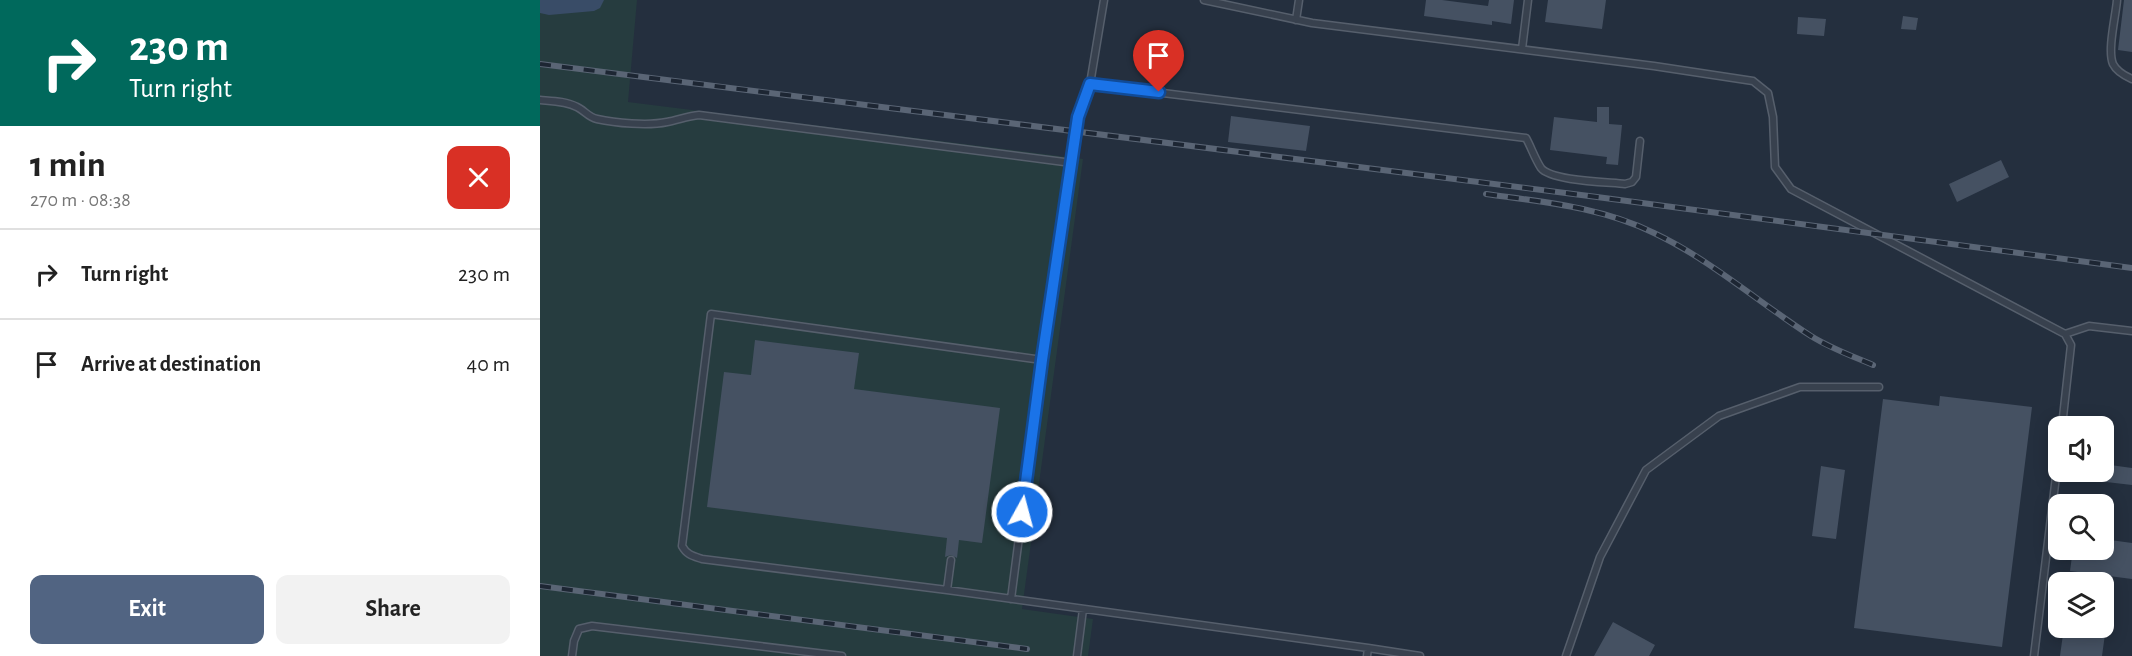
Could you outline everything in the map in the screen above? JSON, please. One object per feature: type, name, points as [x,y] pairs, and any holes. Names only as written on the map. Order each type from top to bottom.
[{"type":"lane","points":[[1011,599],[1042,360],[1078,117],[1090,84],[1104,0]]},
{"type":"lane","points":[[1204,0],[1296,20],[1753,81],[1768,93],[1773,117],[1775,166],[1791,189],[2065,333],[2071,345],[2063,416]]},
{"type":"lane","points":[[1296,20],[1299,0]]},
{"type":"lane","points":[[1522,49],[1528,0]]},
{"type":"lane","points":[[2117,0],[2112,49],[2113,63],[2121,74],[2132,79]]},
{"type":"lane","points":[[1090,84],[1526,138],[1542,169],[1547,173],[1559,177],[1624,184],[1632,182],[1636,177],[1640,141]]},
{"type":"lane","points":[[540,100],[568,103],[578,107],[588,116],[613,121],[666,122],[699,115],[1072,163]]},
{"type":"lane","points":[[1042,360],[711,314],[681,539],[685,552],[702,559],[947,590],[1368,652],[1420,656]]},
{"type":"lane","points":[[2065,333],[2088,326],[2132,331]]},
{"type":"lane","points":[[1566,656],[1600,557],[1646,470],[1719,416],[1800,387],[1879,387]]},
{"type":"lane","points":[[2034,656],[2055,482]]},
{"type":"lane","points":[[947,590],[951,560]]},
{"type":"lane","points":[[1077,656],[1083,609]]},
{"type":"lane","points":[[572,656],[574,641],[579,629],[592,626],[842,656]]},
{"type":"green space","points":[[540,0],[637,0],[628,102],[1083,159],[1022,609],[1093,619],[1088,656],[540,656]]},
{"type":"water","points":[[540,0],[604,0],[600,8],[594,11],[549,15],[540,13]]},
{"type":"building","points":[[1426,0],[1488,6],[1489,0],[1514,0],[1511,24],[1492,21],[1492,25],[1424,16]]},
{"type":"building","points":[[1548,0],[1606,0],[1602,29],[1545,22]]},
{"type":"building","points":[[2124,0],[2132,0],[2132,52],[2118,50]]},
{"type":"building","points":[[1903,16],[1918,18],[1916,30],[1901,29]]},
{"type":"building","points":[[1798,17],[1826,19],[1824,36],[1797,34]]},
{"type":"building","points":[[1597,107],[1609,107],[1609,124],[1622,125],[1618,165],[1606,164],[1607,157],[1550,150],[1554,117],[1597,122]]},
{"type":"building","points":[[1231,116],[1310,126],[1306,151],[1228,142]]},
{"type":"building","points":[[2001,160],[2009,177],[1957,202],[1949,184]]},
{"type":"building","points":[[755,340],[859,353],[854,389],[1000,408],[982,543],[959,540],[957,558],[951,555],[945,557],[947,538],[707,507],[724,372],[751,375]]},
{"type":"building","points":[[1940,396],[2032,407],[2002,647],[1854,628],[1883,399],[1939,406]]},
{"type":"building","points":[[1821,466],[1845,470],[1836,539],[1812,536]]},
{"type":"building","points":[[2114,466],[2132,468],[2132,485],[2106,482],[2114,482]]},
{"type":"building","points":[[2114,541],[2132,543],[2132,579],[2114,577],[2114,572],[2070,571],[2072,560],[2114,560]]},
{"type":"building","points":[[1613,622],[1655,645],[1649,656],[1594,656]]},
{"type":"building","points":[[2062,638],[2104,638],[2102,656],[2060,656]]},
{"type":"railway","points":[[540,64],[1597,197],[2132,268]]},
{"type":"railway","points":[[1486,194],[1593,211],[1634,224],[1675,244],[1715,268],[1811,336],[1873,365]]},
{"type":"railway","points":[[540,586],[1027,649]]},
{"type":"route","points":[[1022,512],[1078,117],[1090,84],[1159,92]]}]
